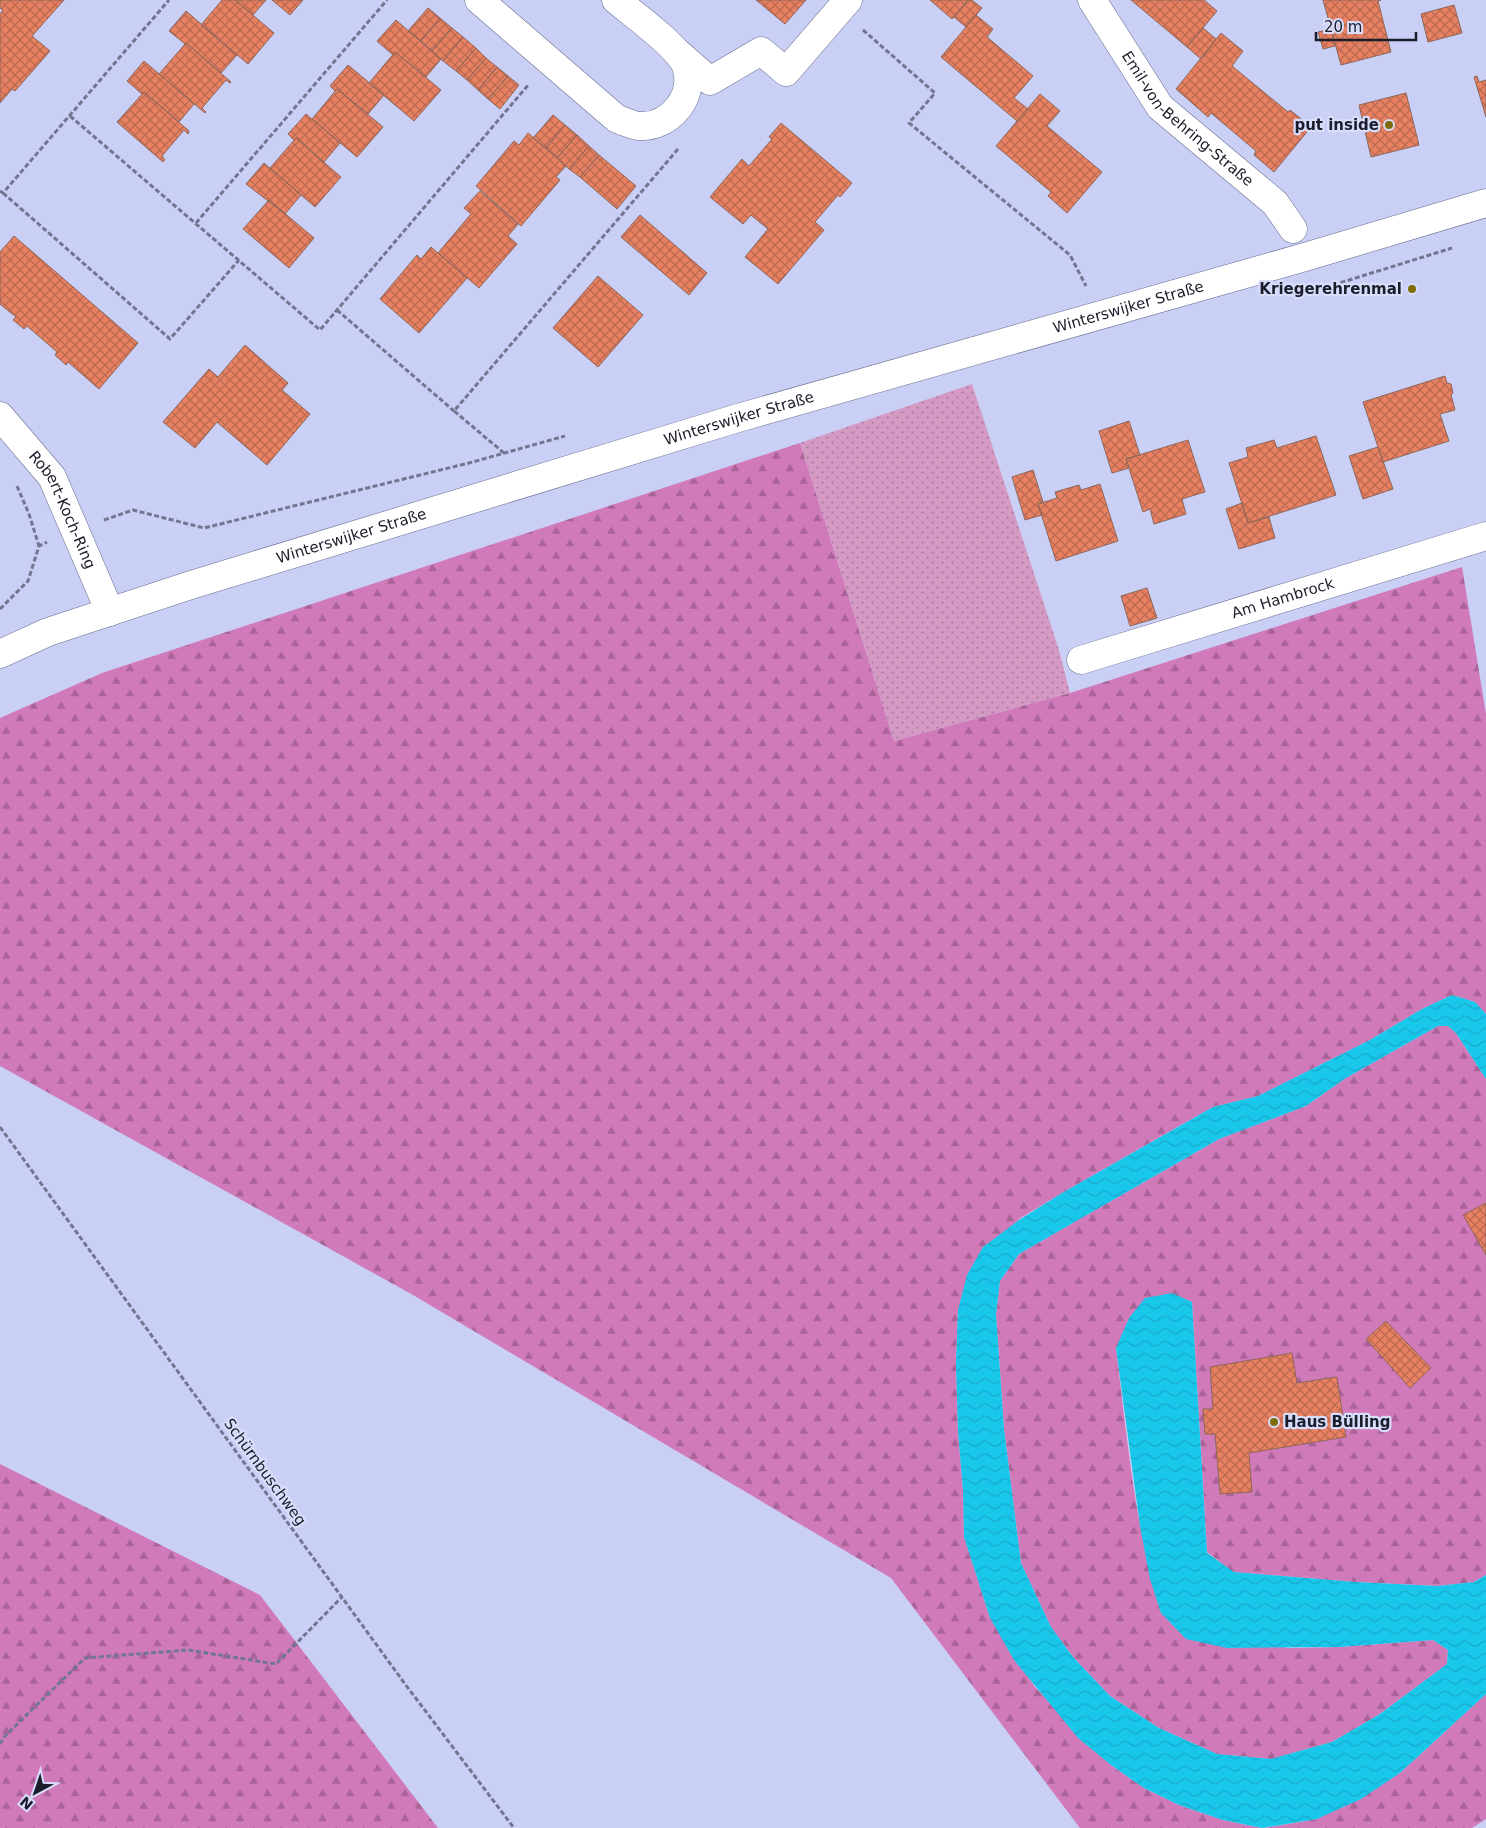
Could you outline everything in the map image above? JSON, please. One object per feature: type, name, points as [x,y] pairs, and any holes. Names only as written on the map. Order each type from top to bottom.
[{"type":"street","points":[[479,0],[617,119],[639,126],[659,123],[678,110],[689,86],[686,65],[672,48]]},
{"type":"street","points":[[616,0],[710,81],[761,51],[786,72],[844,5]]},
{"type":"street","name":"Emil-von-Behring-Straße","points":[[1092,0],[1160,107],[1275,203],[1293,229]]},
{"type":"street","name":"Winterswijker Straße","points":[[0,654],[48,632],[191,585],[738,418],[1305,257],[1486,203]]},
{"type":"street","name":"Robert-Koch-Ring","points":[[0,416],[52,477],[110,612]]},
{"type":"street","name":"Am Hambrock","points":[[1081,660],[1486,536]]},
{"type":"path","points":[[169,0],[70,116],[1,192],[170,339],[239,260]]},
{"type":"path","points":[[196,223],[386,0]]},
{"type":"path","points":[[844,5],[935,93],[909,123],[1070,255],[1088,289]]},
{"type":"path","points":[[70,116],[320,330],[549,60]]},
{"type":"path","points":[[454,411],[681,145]]},
{"type":"path","points":[[337,310],[504,453]]},
{"type":"path","points":[[39,546],[76,530],[133,510],[204,528],[504,453],[568,435]]},
{"type":"path","points":[[0,609],[28,581],[39,546],[29,514],[15,482]]},
{"type":"path","name":"Schürnbuschweg","points":[[0,1127],[342,1597],[514,1828]]},
{"type":"path","points":[[0,1744],[4,1736],[85,1658],[188,1650],[276,1664],[342,1597]]},
{"type":"shaded area","points":[[972,384],[1059,650],[1070,693],[894,741],[800,443]]},
{"type":"green space","points":[[800,443],[894,741],[1070,693],[1462,567],[1486,714],[1486,1014],[1475,1002],[1452,995],[1422,1009],[1370,1040],[1258,1096],[1213,1107],[1019,1219],[958,1310],[956,1363],[964,1537],[990,1618],[1035,1687],[1111,1765],[1144,1788],[1179,1805],[1223,1820],[1262,1828],[1080,1828],[891,1578],[413,1295],[0,1066],[0,718],[102,673]]},
{"type":"green space","points":[[1438,1026],[1448,1026],[1456,1033],[1486,1079],[1486,1575],[1474,1582],[1438,1586],[1355,1582],[1233,1572],[1207,1552],[1192,1302],[1116,1348],[1138,1515],[1161,1613],[1288,1648],[1339,1647],[1433,1640],[1448,1650],[1447,1664],[1380,1714],[1332,1742],[1271,1759],[1217,1754],[1159,1728],[1110,1696],[1073,1657],[1051,1627],[1021,1563],[1004,1429],[996,1314],[1000,1281],[1019,1254],[1219,1139],[1306,1106],[1346,1078]]},
{"type":"green space","points":[[0,1464],[260,1595],[438,1828],[0,1828]]},
{"type":"green space","points":[[1486,1694],[1486,1819],[1472,1828],[1264,1828],[1317,1819],[1400,1773]]},
{"type":"water","points":[[1452,995],[1475,1002],[1486,1014],[1486,1079],[1456,1033],[1448,1026],[1438,1026],[1346,1078],[1306,1106],[1219,1139],[1019,1254],[1000,1281],[996,1314],[1004,1429],[1021,1563],[1051,1627],[1073,1657],[1110,1696],[1159,1728],[1217,1754],[1271,1759],[1332,1742],[1380,1714],[1447,1664],[1448,1650],[1433,1640],[1339,1647],[1227,1648],[1186,1639],[1161,1613],[1150,1579],[1140,1526],[1116,1348],[1129,1318],[1145,1298],[1172,1293],[1192,1302],[1207,1553],[1234,1572],[1355,1582],[1438,1586],[1474,1582],[1486,1575],[1486,1694],[1400,1773],[1361,1799],[1317,1819],[1262,1828],[1223,1820],[1179,1805],[1144,1788],[1111,1765],[1078,1738],[1014,1660],[990,1618],[964,1537],[956,1363],[958,1310],[967,1275],[983,1247],[1019,1220],[1062,1193],[1213,1107],[1258,1096],[1370,1040],[1422,1009]]},
{"type":"building","points":[[0,0],[64,0],[32,36],[50,51],[15,91],[12,89],[0,103],[0,14],[3,10],[0,8]]},
{"type":"building","points":[[222,0],[235,0],[274,33],[248,64],[201,25]]},
{"type":"building","points":[[235,0],[266,0],[253,15]]},
{"type":"building","points":[[272,0],[303,0],[290,15]]},
{"type":"building","points":[[756,0],[806,0],[785,24]]},
{"type":"building","points":[[930,0],[968,0],[952,19]]},
{"type":"building","points":[[968,0],[972,0],[982,8],[966,27],[954,17]]},
{"type":"building","points":[[1131,0],[1204,0],[1217,11],[1187,47]]},
{"type":"building","points":[[1323,0],[1381,0],[1378,1],[1391,52],[1341,65]]},
{"type":"building","points":[[1454,5],[1462,33],[1428,42],[1421,14]]},
{"type":"building","points":[[428,8],[440,18],[421,41],[408,31]]},
{"type":"building","points":[[186,11],[237,55],[221,73],[169,31]]},
{"type":"building","points":[[976,15],[993,29],[987,37],[1033,76],[1014,98],[1028,109],[1017,121],[941,57]]},
{"type":"building","points":[[440,18],[452,28],[432,51],[421,41]]},
{"type":"building","points":[[396,20],[441,59],[426,77],[395,52],[393,55],[377,41]]},
{"type":"building","points":[[452,28],[463,37],[443,61],[432,51]]},
{"type":"building","points":[[1203,28],[1216,39],[1201,59],[1187,47]]},
{"type":"building","points":[[1331,29],[1335,46],[1323,49],[1318,32]]},
{"type":"building","points":[[1221,33],[1243,51],[1232,66],[1288,112],[1290,110],[1311,127],[1274,172],[1254,155],[1256,151],[1211,113],[1208,117],[1176,89]]},
{"type":"building","points":[[463,37],[476,48],[456,71],[443,61]]},
{"type":"building","points":[[186,43],[231,82],[226,80],[202,108],[205,113],[159,74]]},
{"type":"building","points":[[476,48],[486,58],[467,80],[456,71]]},
{"type":"building","points":[[395,52],[441,90],[414,121],[369,83]]},
{"type":"building","points":[[486,58],[497,67],[478,90],[467,80]]},
{"type":"building","points":[[144,61],[194,104],[179,122],[144,92],[142,94],[127,81]]},
{"type":"building","points":[[348,65],[384,95],[368,114],[337,89],[335,91],[330,86]]},
{"type":"building","points":[[497,67],[508,76],[488,99],[478,90]]},
{"type":"building","points":[[508,76],[519,85],[500,109],[488,99]]},
{"type":"building","points":[[1477,76],[1479,82],[1486,80],[1486,117],[1474,77]]},
{"type":"building","points":[[337,89],[383,127],[357,157],[312,119]]},
{"type":"building","points":[[144,92],[189,131],[188,134],[184,130],[162,156],[165,160],[163,162],[117,122]]},
{"type":"building","name":"put inside","points":[[1406,93],[1419,145],[1371,157],[1359,105]]},
{"type":"building","points":[[1040,94],[1060,111],[1047,126],[1102,172],[1067,213],[1048,196],[1051,192],[996,146]]},
{"type":"building","points":[[306,114],[340,143],[324,162],[296,138],[294,140],[288,134]]},
{"type":"building","points":[[553,115],[565,125],[546,148],[533,138]]},
{"type":"building","points":[[781,123],[852,183],[840,197],[838,195],[815,222],[824,230],[778,284],[745,257],[768,229],[751,215],[743,224],[710,197],[742,159],[749,166],[772,139],[769,137]]},
{"type":"building","points":[[565,125],[577,135],[557,158],[546,148]]},
{"type":"building","points":[[528,133],[566,166],[556,177],[560,180],[521,226],[476,186],[514,141],[519,145]]},
{"type":"building","points":[[577,135],[589,146],[569,169],[557,158]]},
{"type":"building","points":[[296,138],[341,177],[315,207],[270,168]]},
{"type":"building","points":[[589,146],[599,155],[580,177],[569,169]]},
{"type":"building","points":[[599,155],[636,186],[617,209],[580,177]]},
{"type":"building","points":[[264,163],[301,195],[285,214],[246,184]]},
{"type":"building","points":[[480,191],[518,224],[508,236],[517,244],[479,288],[438,253],[471,214],[464,208]]},
{"type":"building","points":[[269,200],[314,238],[289,268],[243,229]]},
{"type":"building","points":[[640,215],[707,273],[689,295],[621,237]]},
{"type":"building","points":[[14,236],[138,343],[99,389],[68,362],[66,365],[55,355],[57,352],[27,326],[24,329],[13,320],[16,317],[0,304],[0,252]]},
{"type":"building","points":[[431,247],[467,278],[419,333],[380,299],[417,255],[421,259]]},
{"type":"building","points":[[598,276],[643,315],[598,367],[553,328]]},
{"type":"building","points":[[245,345],[288,383],[282,390],[310,414],[267,465],[217,422],[195,448],[163,422],[209,369],[218,377]]},
{"type":"building","points":[[1445,376],[1447,383],[1451,384],[1453,393],[1451,395],[1455,410],[1440,414],[1449,441],[1383,462],[1363,402]]},
{"type":"building","points":[[1129,421],[1140,455],[1126,459],[1129,468],[1112,473],[1099,431]]},
{"type":"building","points":[[1316,436],[1336,495],[1248,523],[1229,463],[1248,457],[1246,448],[1274,440],[1277,448]]},
{"type":"building","points":[[1188,440],[1205,492],[1182,499],[1186,514],[1154,524],[1150,509],[1143,512],[1126,459]]},
{"type":"building","points":[[1378,447],[1393,489],[1363,499],[1349,456]]},
{"type":"building","points":[[1033,470],[1043,502],[1038,504],[1042,515],[1025,520],[1012,477]]},
{"type":"building","points":[[1100,484],[1118,541],[1056,561],[1038,504],[1057,498],[1055,492],[1079,485],[1081,490]]},
{"type":"building","points":[[1242,503],[1248,523],[1269,517],[1275,538],[1239,549],[1226,509]]},
{"type":"building","points":[[1147,588],[1157,618],[1130,626],[1121,596]]},
{"type":"building","points":[[1486,1203],[1486,1255],[1463,1215]]},
{"type":"building","points":[[1386,1321],[1431,1368],[1410,1388],[1366,1339]]},
{"type":"building","name":"Haus Bülling","points":[[1292,1353],[1297,1383],[1337,1377],[1346,1437],[1249,1453],[1252,1492],[1220,1494],[1215,1434],[1205,1434],[1203,1409],[1213,1409],[1210,1367]]},
{"type":"place","name":"put inside","points":[[1389,125]]},
{"type":"place","name":"Kriegerehrenmal","points":[[1412,289]]},
{"type":"place","name":"Haus Bülling","points":[[1274,1422]]}]
